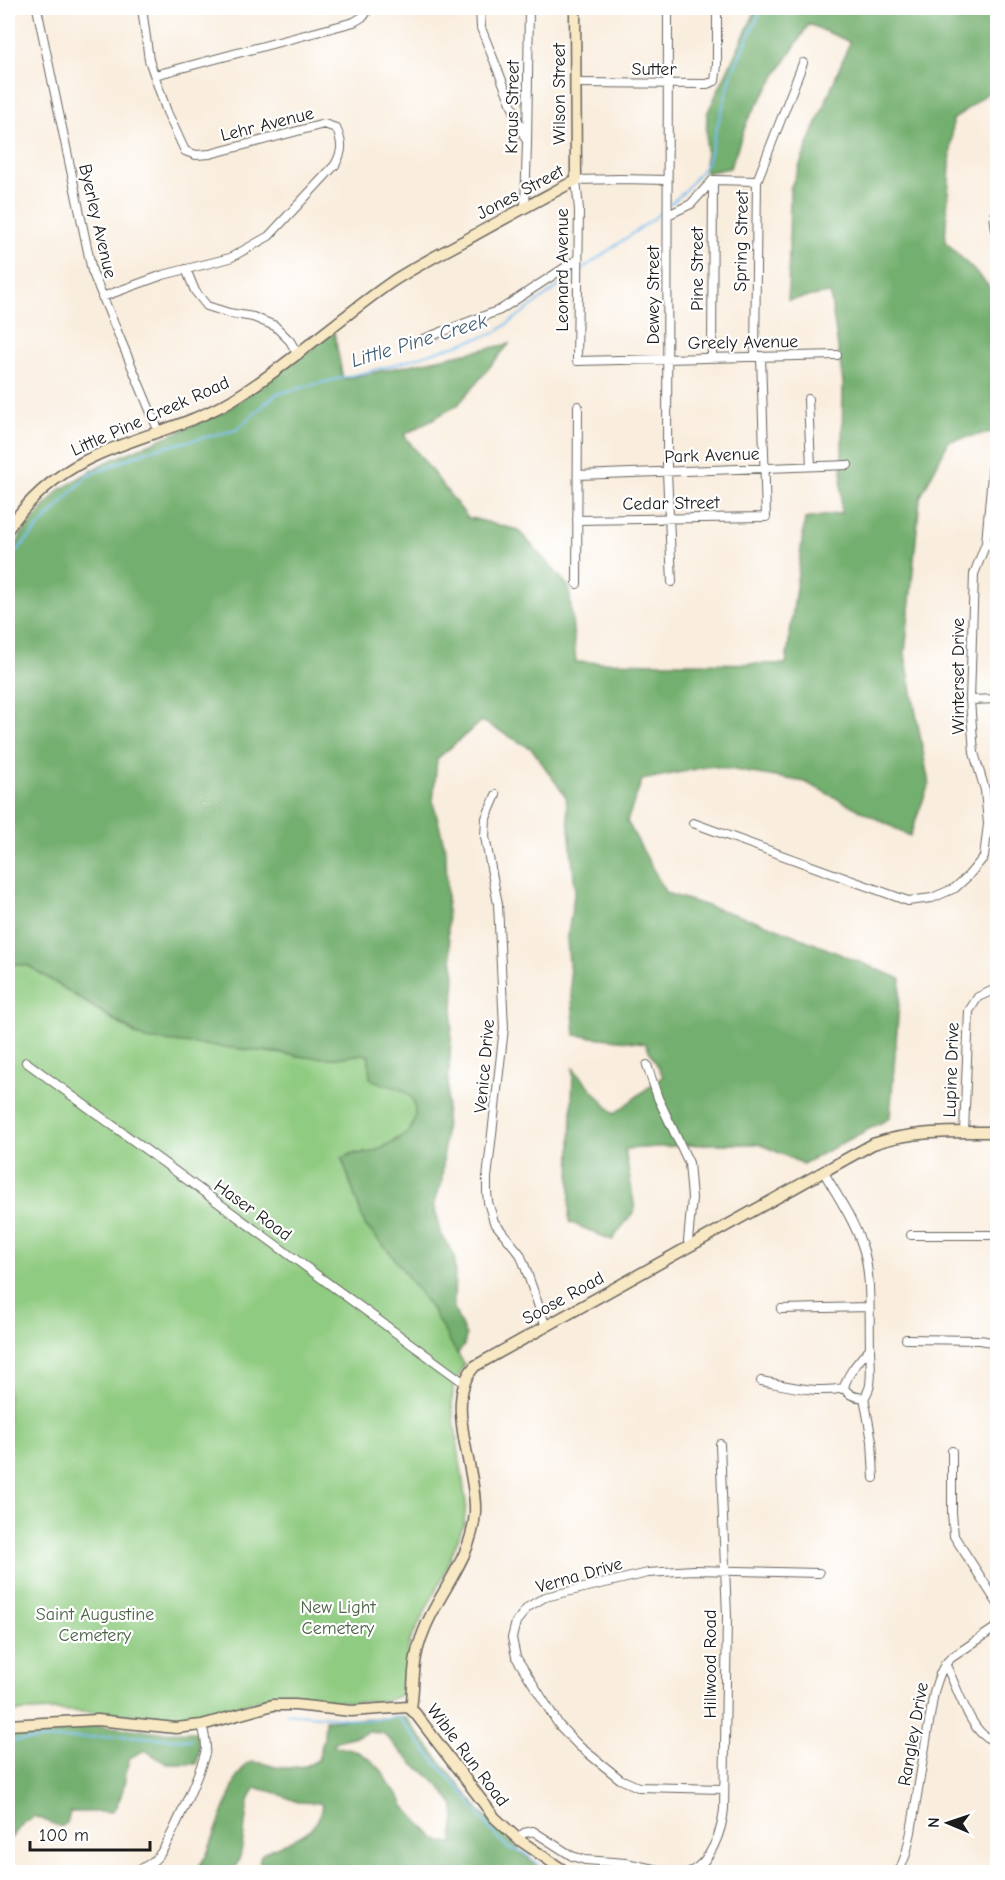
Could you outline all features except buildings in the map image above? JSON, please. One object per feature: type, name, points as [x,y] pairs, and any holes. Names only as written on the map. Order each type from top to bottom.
[{"type":"street","name":"Byerley Avenue","points":[[37,8],[92,271],[159,432]]},
{"type":"street","name":"Lehr Avenue","points":[[102,297],[163,274],[230,258],[269,236],[335,165],[341,155],[343,142],[336,128],[324,124],[210,154],[196,155],[184,151],[167,112],[149,60],[142,8]]},
{"type":"street","points":[[155,75],[354,22],[364,16],[369,8]]},
{"type":"street","points":[[480,8],[481,28],[527,144]]},
{"type":"street","name":"Kraus Street","points":[[525,207],[529,8]]},
{"type":"street","name":"Wilson Street","points":[[575,8],[576,180]]},
{"type":"street","name":"Dewey Street","points":[[668,8],[667,472],[672,582]]},
{"type":"street","name":"Sutter","points":[[576,83],[707,84],[715,81],[717,8]]},
{"type":"street","name":"Spring Street","points":[[766,517],[758,356],[757,181],[803,63]]},
{"type":"street","name":"Jones Street","points":[[431,258],[576,180],[620,178],[667,180]]},
{"type":"street","name":"Leonard Avenue","points":[[576,180],[579,210],[577,361]]},
{"type":"street","points":[[668,215],[691,204],[713,180],[757,181]]},
{"type":"street","name":"Pine Street","points":[[712,357],[713,180]]},
{"type":"street","points":[[993,215],[998,245]]},
{"type":"street","name":"Little Pine Creek Road","points":[[8,530],[32,500],[61,475],[97,454],[192,420],[230,401],[298,355],[392,282],[431,258]]},
{"type":"street","points":[[423,339],[500,310],[578,259]]},
{"type":"street","points":[[186,269],[195,291],[207,306],[275,326],[290,341],[298,355]]},
{"type":"street","name":"Greely Avenue","points":[[577,361],[837,355]]},
{"type":"street","points":[[808,399],[811,466]]},
{"type":"street","points":[[577,584],[578,406]]},
{"type":"street","name":"Winterset Drive","points":[[693,823],[908,901],[932,898],[955,888],[968,876],[984,856],[988,824],[985,790],[974,753],[970,700],[974,574],[986,543],[993,463]]},
{"type":"street","name":"Park Avenue","points":[[578,475],[848,465]]},
{"type":"street","name":"Cedar Street","points":[[577,520],[766,517]]},
{"type":"street","points":[[986,543],[998,549]]},
{"type":"street","points":[[970,700],[998,699]]},
{"type":"street","name":"Venice Drive","points":[[496,795],[486,818],[485,837],[498,904],[504,1028],[487,1179],[488,1202],[494,1222],[524,1263],[546,1327]]},
{"type":"street","name":"Lupine Drive","points":[[964,1132],[969,1011],[978,997],[998,988]]},
{"type":"street","name":"Haser Road","points":[[26,1062],[463,1382]]},
{"type":"street","points":[[647,1065],[658,1098],[689,1163],[692,1198],[688,1241],[690,1246]]},
{"type":"street","name":"Soose Road","points":[[463,1382],[475,1366],[873,1144],[890,1138],[916,1134],[998,1132]]},
{"type":"street","points":[[823,1171],[855,1229],[863,1247],[866,1262],[870,1384],[866,1397],[860,1398],[852,1396],[844,1388]]},
{"type":"street","points":[[911,1235],[998,1235]]},
{"type":"street","points":[[781,1309],[868,1307]]},
{"type":"street","points":[[906,1338],[980,1340],[991,1342],[998,1347]]},
{"type":"street","points":[[844,1388],[852,1371],[870,1348]]},
{"type":"street","points":[[761,1381],[817,1391],[844,1388]]},
{"type":"street","points":[[411,1708],[414,1670],[420,1640],[467,1548],[473,1528],[474,1492],[460,1402],[463,1382]]},
{"type":"street","points":[[864,1397],[872,1441],[874,1478]]},
{"type":"street","name":"Hillwood Road","points":[[690,1872],[699,1867],[705,1859],[718,1836],[723,1817],[727,1616],[720,1444]]},
{"type":"street","points":[[952,1451],[954,1536],[998,1604]]},
{"type":"street","name":"Verna Drive","points":[[724,1789],[648,1788],[620,1779],[579,1746],[559,1725],[516,1657],[512,1638],[516,1622],[535,1602],[558,1593],[648,1573],[693,1570],[819,1573]]},
{"type":"street","name":"Rangley Drive","points":[[903,1871],[913,1824],[934,1692],[945,1664],[998,1626]]},
{"type":"street","points":[[945,1664],[973,1724],[980,1733],[990,1739]]},
{"type":"street","name":"Wible Run Road","points":[[8,1725],[97,1720],[170,1728],[202,1725],[273,1705],[351,1711],[403,1706],[411,1708],[487,1809],[518,1839],[566,1872]]},
{"type":"street","points":[[134,1872],[148,1865],[165,1846],[201,1765],[206,1743],[202,1725]]},
{"type":"street","points":[[518,1839],[524,1833],[533,1831],[572,1856],[585,1860],[626,1863],[666,1872]]},
{"type":"green space","points":[[757,8],[997,8],[997,74],[989,92],[953,120],[945,241],[987,284],[997,301],[997,431],[949,441],[920,498],[905,654],[929,784],[910,836],[805,782],[711,766],[642,780],[627,821],[666,893],[769,925],[901,979],[890,1118],[803,1164],[760,1144],[711,1144],[625,1149],[635,1210],[612,1240],[569,1222],[573,1068],[614,1114],[663,1076],[645,1043],[575,1035],[567,939],[575,889],[566,797],[532,749],[482,721],[437,759],[433,802],[446,851],[448,935],[455,976],[442,1181],[434,1204],[440,1232],[455,1257],[454,1309],[466,1336],[464,1346],[457,1354],[432,1310],[392,1255],[365,1225],[342,1158],[369,1153],[389,1144],[407,1133],[414,1120],[414,1105],[409,1095],[400,1089],[370,1078],[369,1056],[363,1054],[337,1058],[306,1057],[145,1039],[29,966],[8,963],[8,563],[21,535],[58,491],[102,464],[224,412],[334,332],[343,379],[509,344],[458,405],[404,435],[467,517],[518,530],[569,587],[576,662],[786,664],[805,519],[841,513],[843,383],[830,293],[788,300],[790,189],[850,42],[809,24],[748,119],[730,168],[705,173],[707,114]]},
{"type":"green space","points":[[8,963],[29,966],[138,1036],[306,1057],[337,1058],[363,1054],[369,1056],[369,1071],[402,1089],[412,1098],[415,1104],[415,1119],[408,1133],[377,1150],[369,1153],[352,1153],[342,1159],[365,1225],[392,1255],[432,1310],[464,1364],[453,1388],[452,1404],[466,1503],[464,1524],[443,1576],[409,1643],[403,1694],[387,1701],[352,1702],[281,1696],[260,1699],[199,1719],[54,1710],[8,1712]]},
{"type":"green space","points":[[405,1717],[480,1811],[542,1872],[303,1872],[292,1866],[263,1866],[259,1862],[261,1855],[304,1834],[316,1822],[322,1806],[320,1803],[298,1802],[274,1792],[256,1788],[248,1807],[240,1857],[235,1867],[226,1873],[196,1872],[207,1854],[236,1779],[246,1764],[252,1762],[287,1768],[306,1766],[318,1760],[324,1737],[325,1720]],"holes":[[[367,1732],[383,1733],[415,1766],[425,1772],[441,1788],[453,1805],[455,1814],[453,1843],[441,1842],[434,1838],[404,1806],[382,1771],[371,1760],[358,1752],[335,1746],[334,1743]]]},
{"type":"green space","points":[[92,1725],[162,1732],[195,1732],[199,1748],[198,1760],[196,1764],[167,1764],[145,1750],[129,1758],[119,1801],[111,1812],[70,1812],[67,1823],[61,1827],[34,1816],[24,1822],[8,1839],[8,1731]]},
{"type":"waterway","name":"Little Pine Creek","points":[[670,204],[683,193],[707,163],[733,70],[762,8]]},
{"type":"waterway","name":"Little Pine Creek","points":[[581,270],[666,208]]},
{"type":"waterway","name":"Little Pine Creek","points":[[8,560],[87,476],[147,451],[236,430],[276,394],[390,366],[495,333],[577,273]]},
{"type":"waterway","points":[[285,1713],[364,1720],[398,1717],[509,1849],[524,1852],[548,1872]]},
{"type":"waterway","points":[[8,1741],[124,1736],[191,1740]]},
{"type":"park label","name":"New Light Cemetery","points":[[338,1617]]},
{"type":"park label","name":"Saint Augustine Cemetery","points":[[95,1624]]}]
